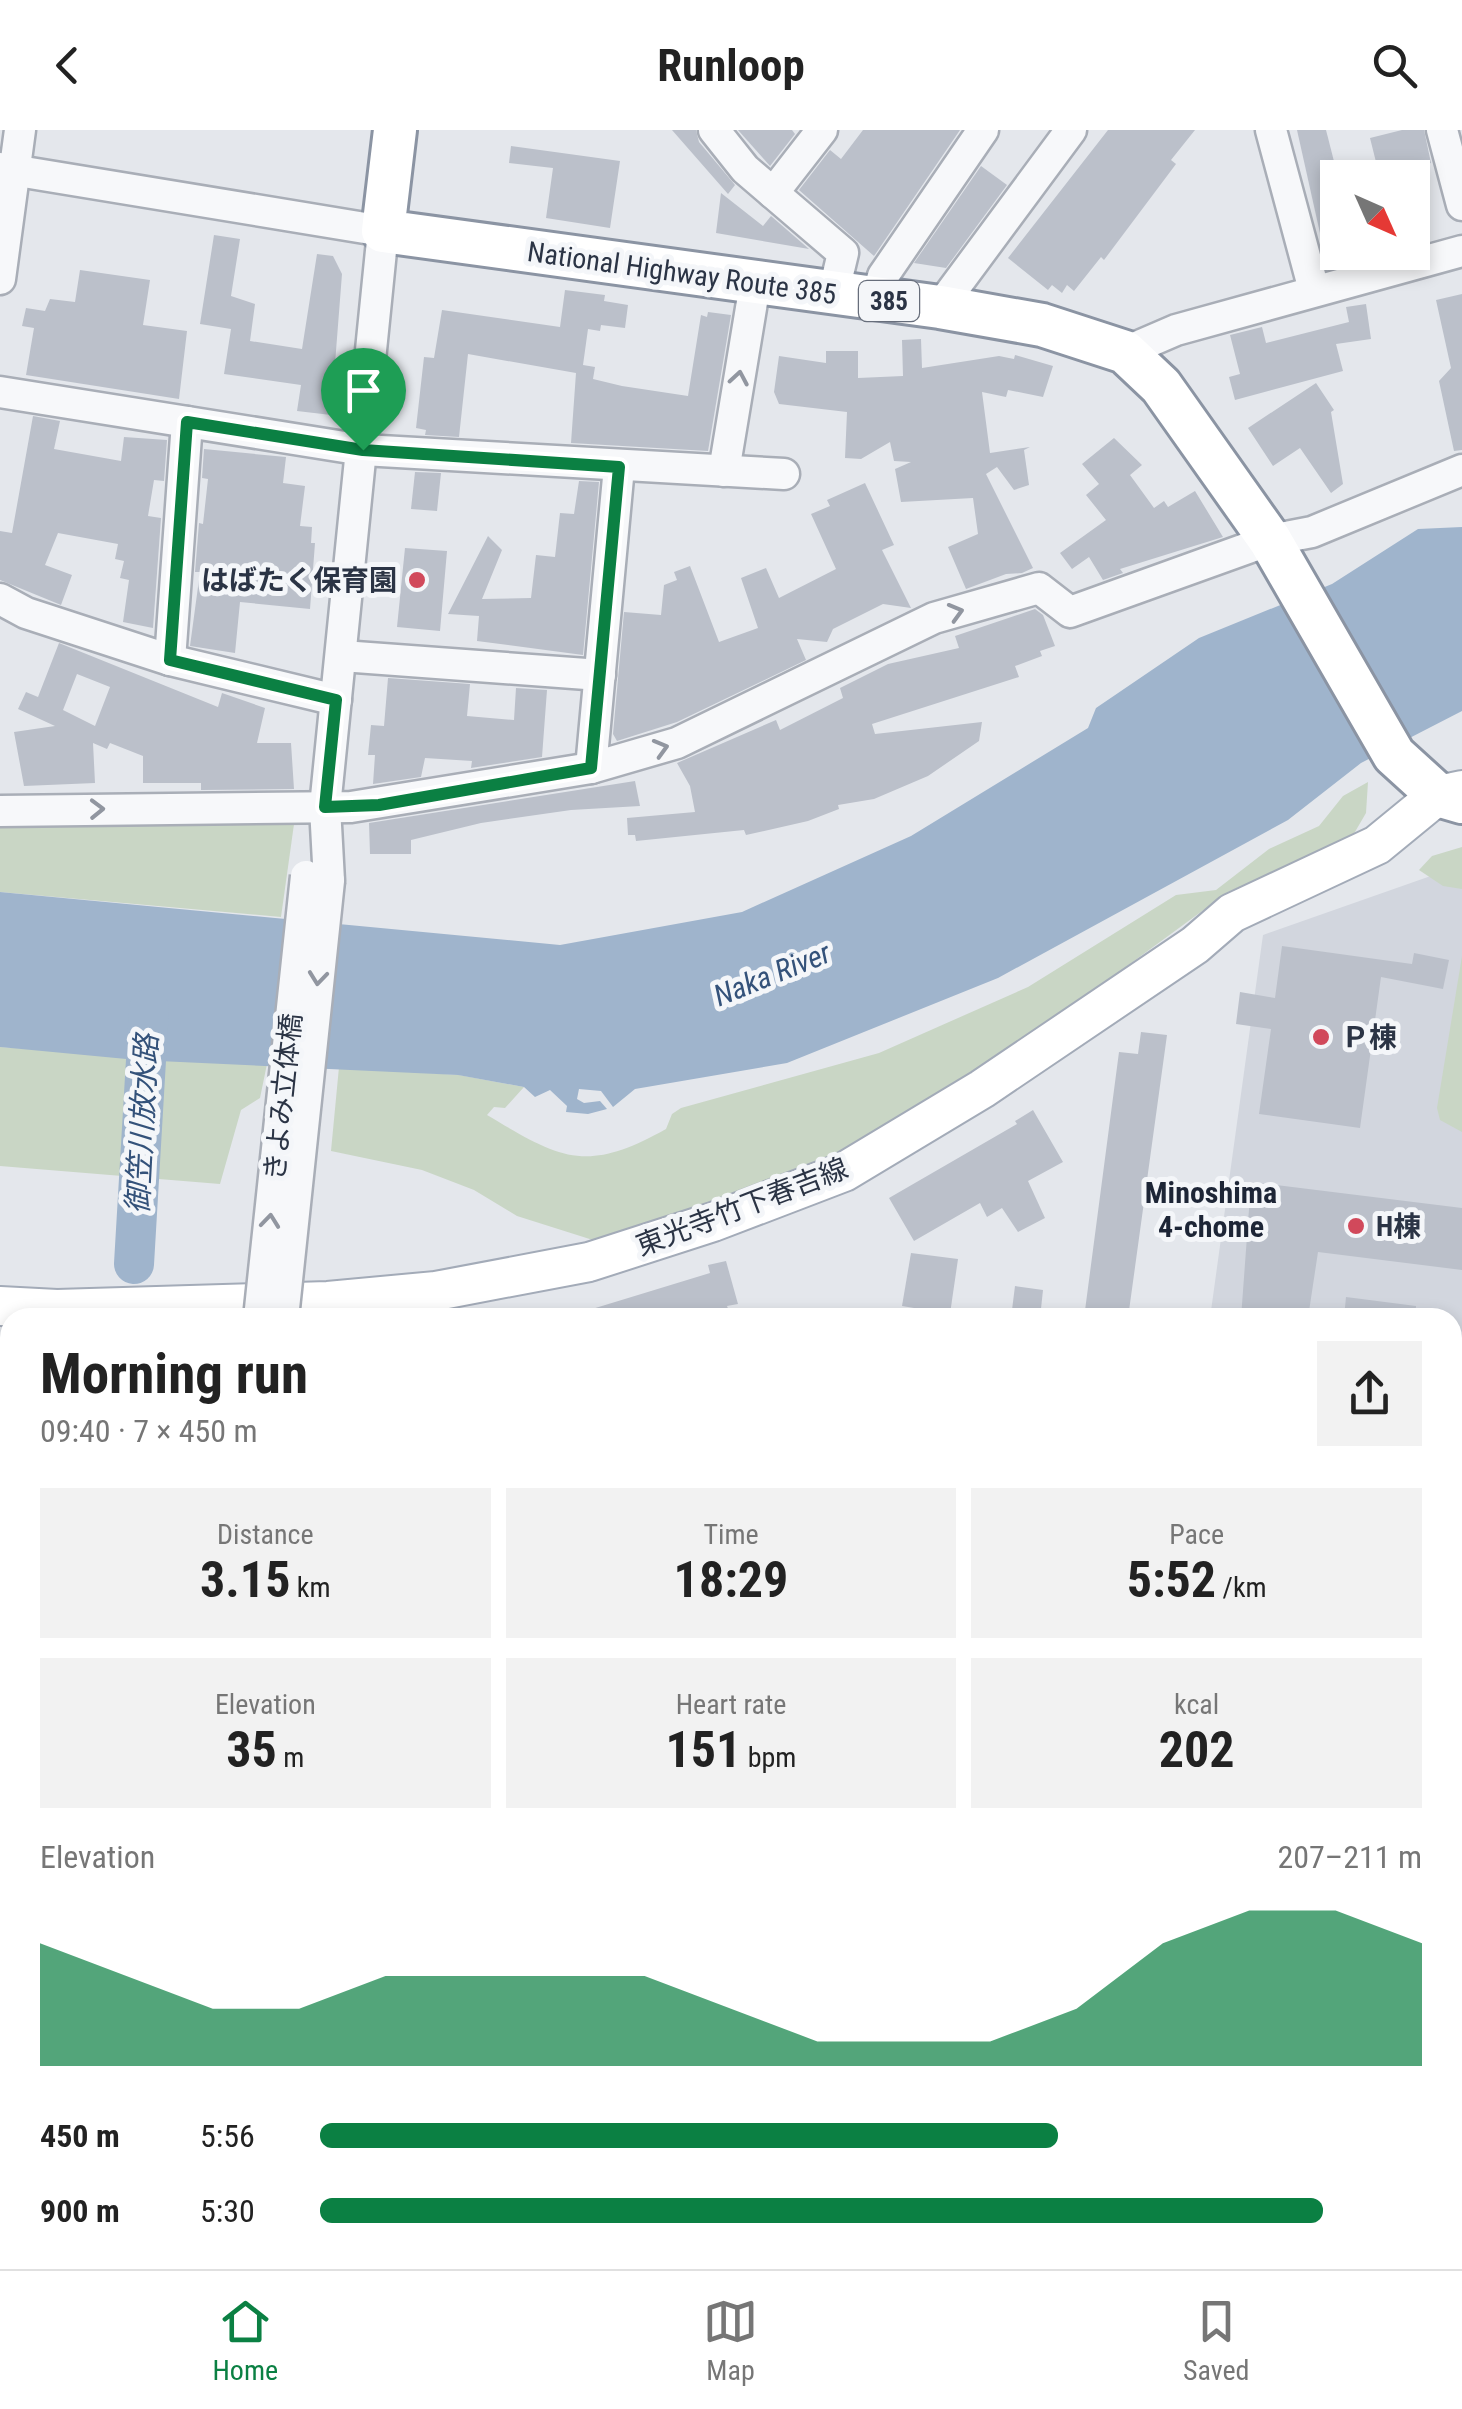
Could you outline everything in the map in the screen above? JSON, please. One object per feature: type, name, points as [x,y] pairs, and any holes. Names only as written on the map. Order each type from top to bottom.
[{"type":"highway","points":[[384,231],[395,130]]},
{"type":"highway","name":"National Highway Route 385","points":[[384,231],[940,307],[1042,326],[1125,352],[1162,386],[1442,789]]},
{"type":"main road","name":"東光寺竹下春吉線","points":[[93,1308],[309,1302],[436,1291],[589,1262],[714,1222],[844,1172],[982,1090],[1195,945],[1232,913],[1377,845],[1442,789]]},
{"type":"main road","name":"東光寺竹下春吉線","points":[[0,1306],[38,1308]]},
{"type":"street","points":[[0,279],[8,169],[20,130]]},
{"type":"street","points":[[714,130],[745,169],[843,254],[833,295]]},
{"type":"street","points":[[773,193],[822,130]]},
{"type":"street","points":[[876,299],[883,276],[984,130]]},
{"type":"street","points":[[940,307],[1071,130]]},
{"type":"street","points":[[1272,130],[1314,290]]},
{"type":"street","points":[[1442,130],[1462,205]]},
{"type":"street","points":[[8,169],[384,231],[317,878]]},
{"type":"street","points":[[1125,352],[1176,330],[1462,252]]},
{"type":"street","points":[[724,471],[755,284]]},
{"type":"street","points":[[0,392],[363,450],[784,474]]},
{"type":"street","points":[[170,660],[187,422]]},
{"type":"street","points":[[591,768],[619,467]]},
{"type":"street","points":[[0,811],[379,805],[591,768],[677,743],[934,618],[1039,588],[1070,612],[1277,553],[1312,532],[1462,470]]},
{"type":"street","points":[[0,599],[26,612],[170,660],[336,700]]},
{"type":"street","points":[[342,656],[600,674]]},
{"type":"street","name":"きよみ立体橋","points":[[261,1308],[317,878]]},
{"type":"street","name":"きよみ立体橋","points":[[284,1308],[317,878]]},
{"type":"shaded area","points":[[1462,865],[1462,1308],[1211,1308],[1263,935]]},
{"type":"green space","points":[[1368,782],[1366,813],[1352,837],[1228,892],[995,1063],[840,1157],[596,1241],[517,1216],[474,1190],[422,1170],[331,1151],[339,1067],[459,1075],[524,1087],[505,1108],[494,1107],[487,1115],[555,1151],[594,1156],[615,1152],[666,1129],[672,1114],[681,1108],[879,1053],[1028,987],[1176,895],[1216,890],[1269,849],[1319,826],[1343,796]]},
{"type":"green space","points":[[295,817],[281,917],[0,892],[0,824]]},
{"type":"green space","points":[[1462,847],[1462,889],[1443,886],[1419,870],[1432,856]]},
{"type":"green space","points":[[1462,956],[1462,1132],[1440,1120],[1437,1108]]},
{"type":"green space","points":[[0,1047],[267,1064],[260,1098],[241,1110],[220,1184],[0,1166]]},
{"type":"water","name":"Naka River","points":[[1462,527],[1462,711],[1361,763],[1288,820],[998,978],[787,1063],[635,1089],[613,1107],[601,1091],[579,1089],[577,1099],[584,1103],[600,1101],[607,1109],[588,1114],[566,1112],[567,1106],[550,1090],[535,1097],[524,1087],[458,1075],[137,1060],[0,1047],[0,892],[560,945],[742,912],[911,836],[1088,728],[1096,708],[1199,638],[1332,584],[1418,529]]},
{"type":"building","points":[[672,130],[696,130],[699,142],[735,185],[728,194]]},
{"type":"building","points":[[738,130],[792,130],[795,134],[770,166]]},
{"type":"building","points":[[863,130],[960,130],[874,256],[799,190],[830,150],[841,159]]},
{"type":"building","points":[[1108,130],[1195,130],[1171,160],[1176,164],[1104,260],[1101,257],[1074,291],[1067,285],[1062,293],[1052,285],[1048,290],[1008,258]]},
{"type":"building","points":[[1297,130],[1326,130],[1334,160],[1320,160],[1320,233]]},
{"type":"building","points":[[1402,130],[1424,130],[1431,163],[1376,160],[1370,138]]},
{"type":"building","points":[[511,146],[620,161],[610,228],[546,218],[553,168],[509,163]]},
{"type":"building","points":[[981,166],[1007,185],[946,268],[914,263]]},
{"type":"building","points":[[721,193],[763,226],[771,216],[809,249],[716,233]]},
{"type":"building","points":[[214,235],[240,239],[231,296],[255,304],[250,341],[302,349],[317,254],[333,256],[342,274],[331,415],[297,411],[301,385],[224,374],[231,329],[200,324]]},
{"type":"building","points":[[80,270],[150,280],[143,325],[187,331],[179,399],[26,375],[34,328],[22,326],[26,308],[45,311],[50,299],[75,302]]},
{"type":"building","points":[[565,290],[605,295],[604,301],[628,305],[625,328],[601,325],[600,331],[588,329],[583,365],[595,367],[593,379],[688,396],[701,315],[731,315],[708,451],[571,443],[576,373],[468,354],[459,437],[425,435],[426,430],[416,428],[424,357],[434,358],[442,310],[560,327]]},
{"type":"building","points":[[1462,294],[1462,450],[1454,451],[1439,381],[1451,368],[1436,300]]},
{"type":"building","points":[[1366,304],[1371,339],[1336,344],[1343,371],[1235,400],[1229,377],[1240,374],[1230,335],[1262,327],[1266,343],[1349,322],[1346,307]]},
{"type":"building","points":[[921,339],[922,368],[999,356],[1014,359],[1015,355],[1053,366],[1043,397],[1008,390],[1006,397],[982,392],[990,453],[1030,447],[1024,450],[1029,485],[1014,490],[997,467],[986,474],[1033,568],[966,589],[948,547],[978,534],[973,498],[901,502],[895,469],[911,462],[894,461],[890,442],[861,459],[845,458],[847,412],[779,404],[774,392],[779,356],[826,363],[826,351],[858,351],[858,378],[903,376],[902,340]]},
{"type":"building","points":[[1316,383],[1334,410],[1331,412],[1343,484],[1331,493],[1300,448],[1273,466],[1248,428]]},
{"type":"building","points":[[33,416],[60,421],[54,449],[121,461],[124,437],[167,440],[164,481],[154,480],[148,516],[161,518],[153,628],[123,622],[129,580],[120,578],[124,561],[115,559],[118,544],[58,533],[45,565],[72,575],[61,605],[0,580],[0,531],[12,533]]},
{"type":"building","points":[[1114,438],[1142,465],[1130,475],[1154,508],[1164,501],[1168,507],[1195,491],[1223,537],[1120,569],[1123,573],[1103,580],[1089,557],[1072,569],[1060,553],[1106,520],[1086,495],[1099,484],[1082,464]]},
{"type":"building","points":[[204,449],[286,457],[283,483],[305,486],[300,526],[312,527],[311,543],[315,543],[310,609],[240,602],[235,653],[190,646],[200,572],[195,572],[199,523],[203,524],[208,479],[202,478]]},
{"type":"building","points":[[415,472],[441,473],[437,511],[411,509]]},
{"type":"building","points":[[579,481],[599,482],[583,655],[477,641],[479,616],[448,614],[488,536],[502,550],[482,599],[531,598],[536,555],[555,557],[560,513],[574,514]]},
{"type":"building","points":[[865,483],[894,545],[882,550],[911,608],[883,604],[833,629],[827,642],[797,639],[806,660],[677,722],[617,741],[613,734],[624,612],[661,615],[664,585],[677,580],[674,572],[690,566],[719,642],[758,628],[741,578],[766,568],[779,598],[836,569],[811,514],[830,506],[827,500]]},
{"type":"building","points":[[405,548],[447,551],[440,631],[397,627]]},
{"type":"building","points":[[1035,609],[1043,615],[1055,646],[1040,651],[1042,656],[1015,666],[1019,677],[872,724],[875,734],[982,722],[979,741],[928,776],[874,799],[838,805],[839,809],[808,821],[746,835],[744,830],[636,841],[635,835],[628,835],[627,818],[695,812],[690,786],[677,763],[776,720],[780,730],[843,698],[840,688],[888,664],[959,648],[955,636]]},
{"type":"building","points":[[59,643],[218,707],[222,693],[265,708],[257,743],[291,743],[294,789],[201,790],[201,783],[143,783],[143,756],[110,743],[107,749],[93,743],[95,783],[24,786],[14,732],[55,726],[18,709],[26,692],[38,697]],"holes":[[[77,674],[110,687],[95,726],[63,710]]]},
{"type":"building","points":[[388,678],[470,684],[467,716],[514,720],[516,688],[547,690],[542,757],[471,768],[472,761],[425,758],[421,777],[373,784],[375,755],[368,755],[371,725],[384,726]]},
{"type":"building","points":[[635,781],[640,806],[571,810],[481,823],[411,840],[411,854],[370,854],[369,823]]},
{"type":"building","name":"Ｐ棟","points":[[1282,946],[1412,964],[1414,953],[1449,960],[1443,989],[1381,977],[1360,1128],[1259,1114],[1271,1029],[1236,1024],[1240,992],[1275,998]]},
{"type":"building","points":[[1141,1032],[1167,1035],[1129,1308],[1085,1308],[1119,1052],[1138,1054]]},
{"type":"building","points":[[1033,1110],[1063,1162],[1028,1181],[1045,1218],[1018,1232],[1002,1208],[987,1217],[980,1203],[914,1241],[889,1198],[1017,1124],[1015,1121]]},
{"type":"building","name":"H棟","points":[[1251,1182],[1462,1208],[1462,1270],[1318,1252],[1310,1308],[1242,1308]]},
{"type":"building","points":[[911,1253],[958,1259],[951,1308],[902,1306]]},
{"type":"building","points":[[726,1261],[738,1304],[728,1308],[595,1308],[710,1273],[708,1265]]},
{"type":"building","points":[[1015,1286],[1043,1290],[1041,1308],[1012,1308]]},
{"type":"building","points":[[1346,1297],[1416,1306],[1416,1308],[1345,1308]]},
{"type":"waterway","name":"御笠川放水路","points":[[134,1264],[149,1009]]},
{"type":"place","name":"はばたく保育園","points":[[417,580]]},
{"type":"place","name":"Ｐ棟","points":[[1321,1037]]},
{"type":"place","name":"H棟","points":[[1356,1226]]},
{"type":"district","name":"Minoshima 4-chome","points":[[1211,1209]]},
{"type":"route","points":[[187,422],[363,450],[619,467],[591,768],[379,805],[325,807],[336,700],[309,698],[170,660],[187,422]]}]
